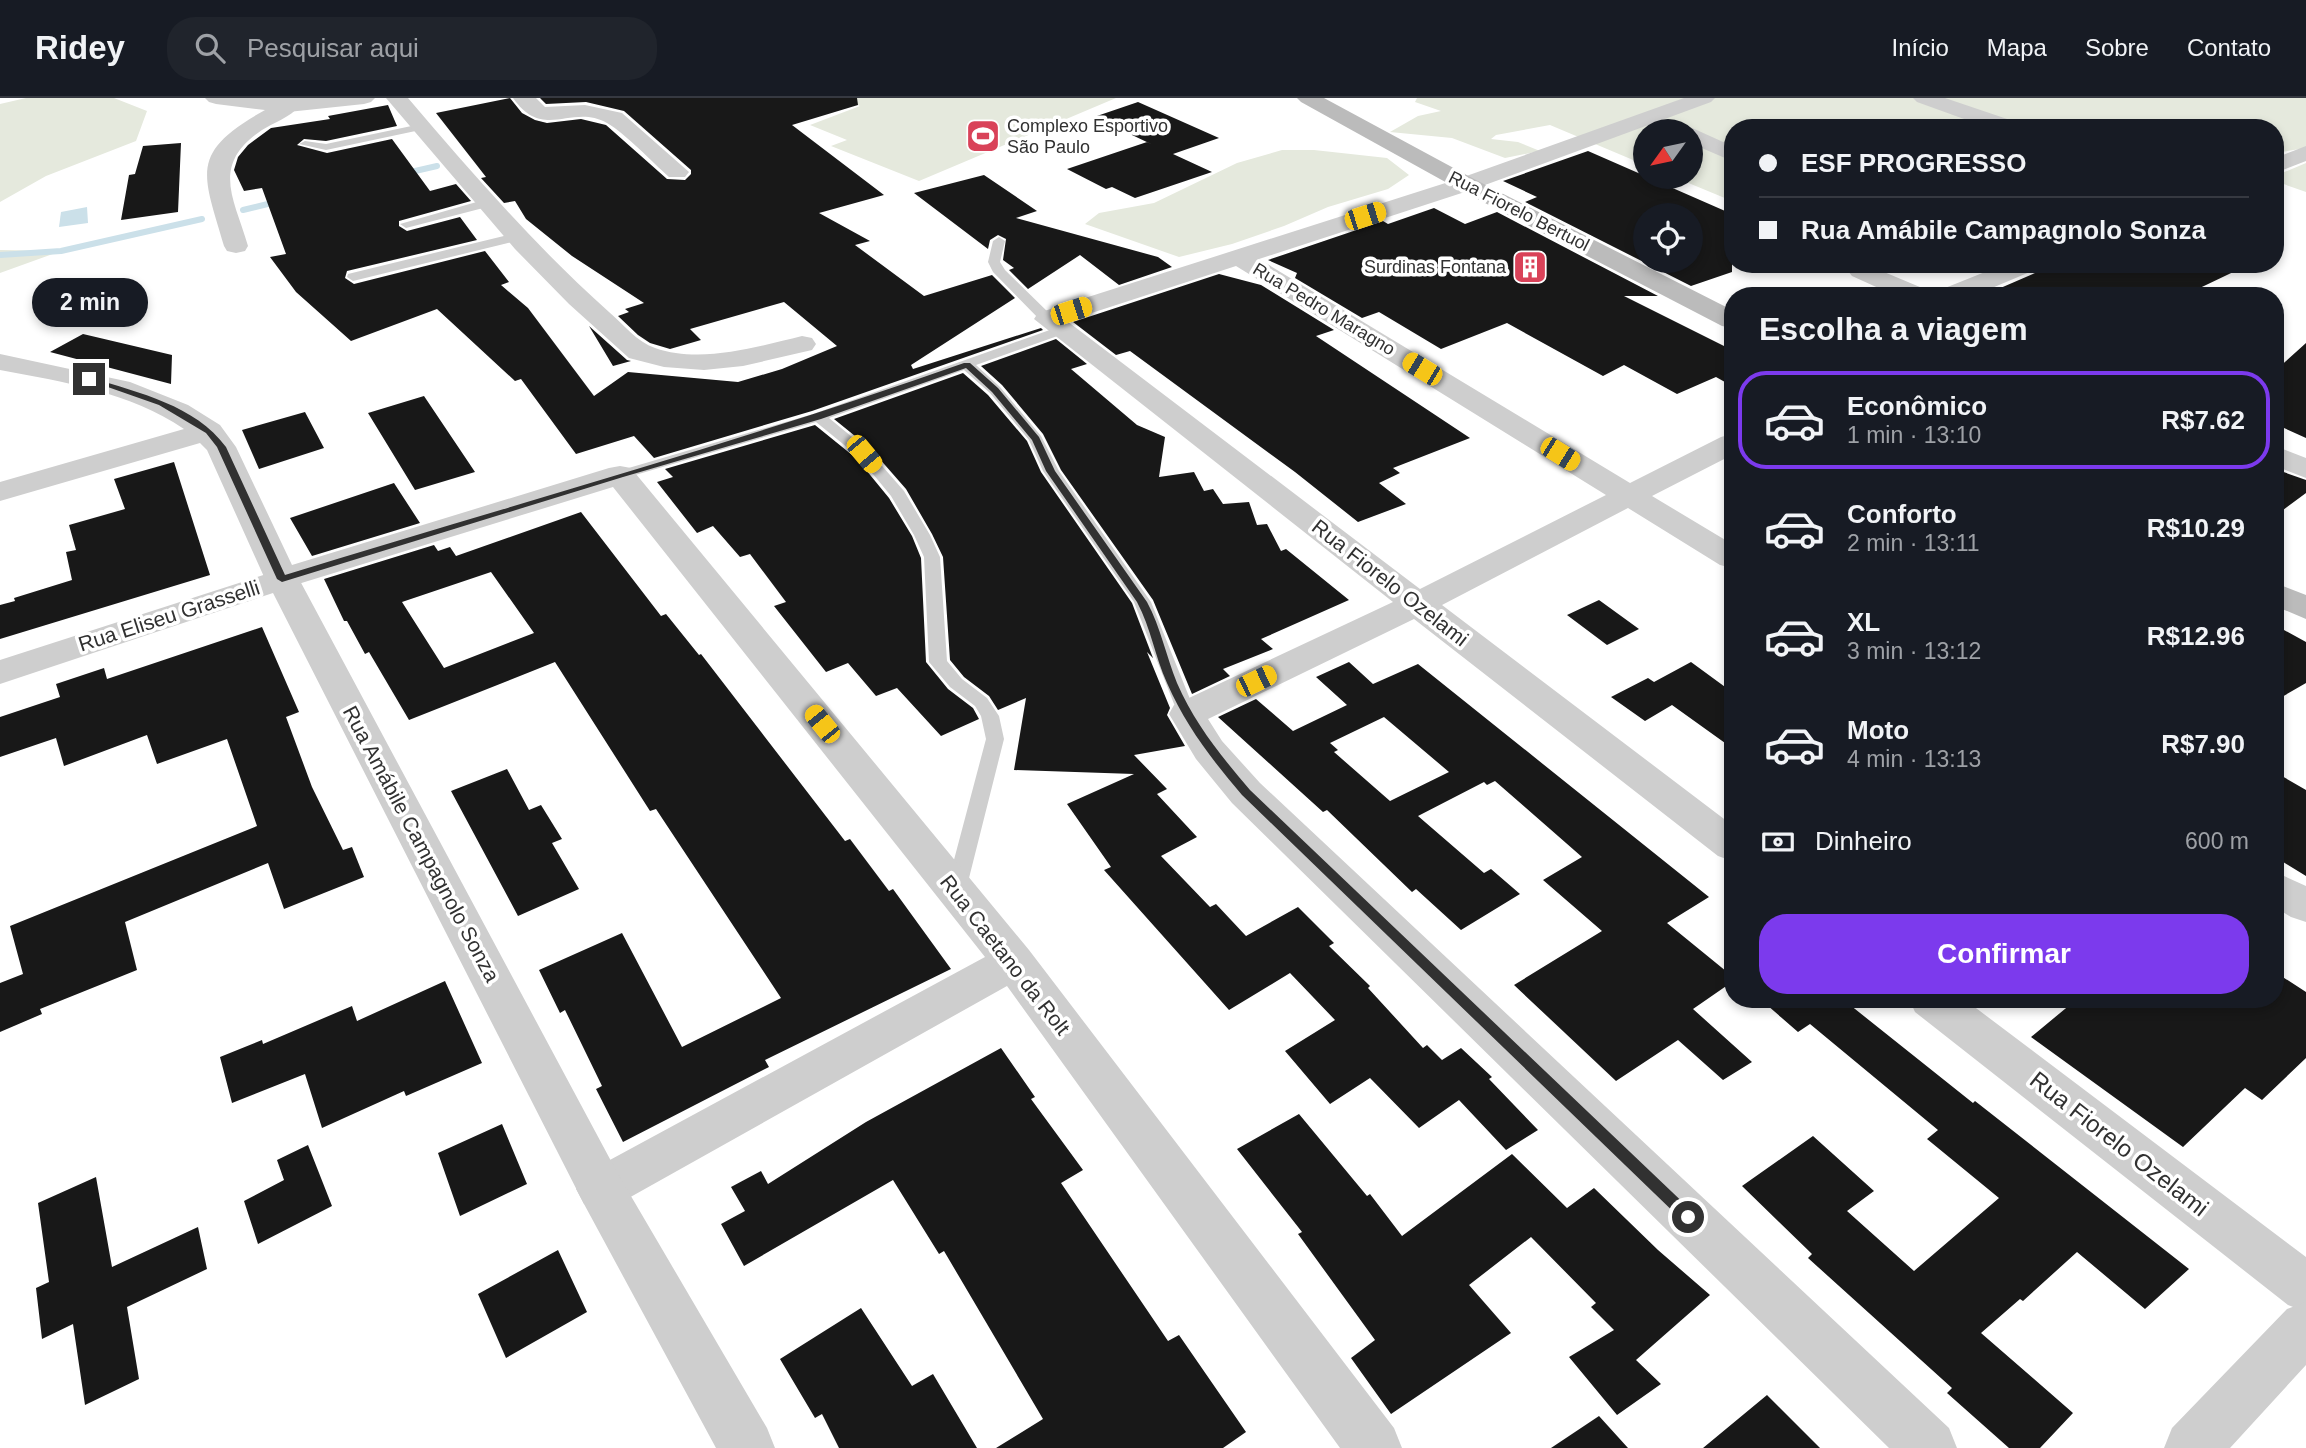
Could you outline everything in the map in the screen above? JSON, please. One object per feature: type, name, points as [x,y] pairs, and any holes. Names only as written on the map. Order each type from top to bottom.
[{"type":"main road","name":"Rua Fiorelo Bertuol","points":[[1308,98],[1466,184],[1724,316]]},
{"type":"main road","points":[[2284,597],[2306,608]]},
{"type":"street","points":[[216,98],[285,102],[364,98]]},
{"type":"street","points":[[397,98],[516,237],[575,297],[641,353],[700,363],[752,356],[802,344]]},
{"type":"street","points":[[524,98],[538,113],[585,111],[614,118],[677,172]]},
{"type":"street","points":[[1054,325],[1238,257],[1466,184],[1704,98]]},
{"type":"street","points":[[1924,98],[1986,119]]},
{"type":"street","points":[[236,246],[217,178],[220,157],[233,143],[285,102]]},
{"type":"street","points":[[1630,104],[1653,118]]},
{"type":"street","points":[[1703,141],[1724,150]]},
{"type":"street","points":[[2284,162],[2306,153]]},
{"type":"street","name":"Rua Pedro Maragno","points":[[1238,257],[1724,553]]},
{"type":"street","points":[[1866,273],[1897,287]]},
{"type":"street","points":[[1971,287],[2006,273]]},
{"type":"street","name":"Rua Fiorelo Ozelami","points":[[1054,325],[1724,840]]},
{"type":"street","name":"Rua Amábile Campagnolo Sonza","points":[[0,362],[89,379],[162,404],[209,431],[221,447],[282,579],[601,1189],[747,1448]]},
{"type":"street","points":[[0,492],[209,431]]},
{"type":"street","points":[[1724,447],[1417,604],[1187,714],[1209,750],[1246,793],[1929,1448]]},
{"type":"street","points":[[2284,459],[2306,469]]},
{"type":"street","name":"Rua Eliseu Grasselli","points":[[0,672],[282,579],[620,475]]},
{"type":"street","name":"Rua Caetano da Rolt","points":[[620,475],[1014,962],[1374,1448]]},
{"type":"street","points":[[2284,893],[2306,906]]},
{"type":"street","points":[[601,1189],[1014,962]]},
{"type":"street","name":"Rua Fiorelo Ozelami","points":[[1943,1008],[2306,1288]]},
{"type":"street","points":[[2192,1448],[2306,1327]]},
{"type":"lane","points":[[304,158],[327,147],[421,127]]},
{"type":"lane","points":[[305,144],[327,147]]},
{"type":"lane","points":[[406,224],[487,203]]},
{"type":"lane","points":[[353,277],[516,237]]},
{"type":"lane","points":[[620,475],[818,417],[967,365],[1054,325],[999,272],[994,262],[999,241]]},
{"type":"lane","points":[[967,365],[995,390],[1036,439],[1051,471],[1142,602],[1154,624],[1171,680],[1187,714]]},
{"type":"lane","points":[[818,417],[864,454],[898,494],[916,525],[933,557],[938,662],[956,683],[981,702],[990,716],[995,738],[956,890]]},
{"type":"shaded area","points":[[26,98],[114,98],[147,111],[136,141],[46,176],[0,202],[0,104]]},
{"type":"shaded area","points":[[1116,98],[919,181],[831,146],[847,140],[810,125],[860,106],[844,99]]},
{"type":"shaded area","points":[[1417,98],[2306,98],[2306,148],[2284,152],[2284,119],[1724,119],[1724,198],[1703,189],[1703,119],[1633,119],[1633,160],[1550,125],[1496,135],[1491,139],[1518,142],[1540,151],[1505,158],[1452,138],[1390,132],[1418,116],[1441,111],[1415,102]]},
{"type":"shaded area","points":[[1282,150],[1314,150],[1387,158],[1409,175],[1388,189],[1328,207],[1232,244],[1179,257],[1085,224],[1099,213],[1154,203],[1237,163]]},
{"type":"shaded area","points":[[2306,163],[2306,192],[2284,184],[2284,172]]},
{"type":"shaded area","points":[[0,250],[61,251],[0,273]]},
{"type":"water","points":[[87,207],[88,223],[59,227],[61,212]]},
{"type":"building","points":[[510,98],[522,113],[535,120],[547,123],[581,119],[606,125],[667,179],[685,180],[691,170],[624,111],[586,102],[546,104],[540,98],[857,98],[858,105],[792,125],[884,195],[819,213],[870,241],[855,245],[924,296],[992,275],[1015,298],[911,365],[913,369],[1041,328],[1043,330],[812,411],[654,458],[634,436],[576,454],[521,379],[515,381],[437,309],[351,341],[296,292],[270,257],[286,254],[262,188],[244,191],[234,170],[238,157],[248,145],[271,128],[330,119],[328,116],[388,105],[397,126],[326,141],[304,139],[297,145],[327,153],[392,139],[430,191],[456,184],[471,201],[399,221],[399,226],[407,231],[460,217],[477,240],[347,271],[345,278],[354,284],[485,251],[509,282],[501,285],[528,308],[594,396],[628,372],[738,382],[782,369],[837,346],[784,302],[690,329],[701,340],[670,349],[650,343],[638,335],[618,316],[629,312],[625,309],[644,303],[572,256],[526,219],[515,201],[504,203],[481,178],[486,177],[436,113]]},
{"type":"building","points":[[1138,102],[1219,138],[1173,154],[1212,172],[1135,198],[1112,187],[1106,189],[1067,169],[1147,142],[1094,117]]},
{"type":"building","points":[[181,143],[178,212],[121,220],[129,175],[135,174],[143,146]]},
{"type":"building","points":[[1588,151],[1633,171],[1633,189],[1675,189],[1724,210],[1724,273],[1729,273],[1691,286],[1665,273],[1703,273],[1703,203],[1633,203],[1633,257],[1525,202],[1537,197],[1503,181]]},
{"type":"building","points":[[984,175],[1037,211],[1016,218],[1158,257],[1172,267],[1119,285],[1080,255],[1028,289],[1009,270],[1014,268],[1003,260],[1006,239],[998,235],[990,240],[988,249],[914,193]]},
{"type":"building","points":[[1434,208],[1465,224],[1497,212],[1658,296],[1624,296],[1724,346],[1724,382],[1716,377],[1677,394],[1624,365],[1603,376],[1507,323],[1441,349],[1379,312],[1362,318],[1295,278],[1297,273],[1268,260],[1383,221],[1388,224]]},
{"type":"building","points":[[2035,273],[2231,273],[2202,287],[2003,287]]},
{"type":"building","points":[[1219,274],[1261,285],[1334,330],[1316,336],[1470,438],[1393,468],[1400,473],[1379,483],[1406,504],[1358,522],[1295,472],[1130,351],[1116,355],[1073,322]]},
{"type":"building","points":[[589,326],[627,360],[631,361],[613,366]]},
{"type":"building","points":[[83,334],[172,355],[171,384],[50,352]]},
{"type":"building","points":[[1056,339],[1087,364],[1071,369],[1137,425],[1165,437],[1159,477],[1194,472],[1204,491],[1213,489],[1223,504],[1249,502],[1257,525],[1267,524],[1281,551],[1286,549],[1349,600],[1261,639],[1273,649],[1223,669],[1230,676],[1192,694],[1153,600],[1061,470],[1043,434],[1002,385],[981,366]]},
{"type":"building","points":[[2306,343],[2306,438],[2284,428],[2284,363]]},
{"type":"building","points":[[963,373],[988,395],[1027,441],[1041,472],[1132,603],[1153,658],[1147,652],[1170,708],[1167,715],[1185,746],[1134,755],[1167,789],[1157,794],[1197,837],[1161,856],[1210,907],[1216,904],[1246,936],[1298,907],[1334,943],[1329,946],[1370,986],[1368,988],[1423,1048],[1427,1045],[1442,1060],[1461,1048],[1492,1077],[1489,1079],[1538,1130],[1506,1150],[1459,1100],[1419,1128],[1370,1078],[1330,1104],[1285,1051],[1335,1020],[1290,973],[1229,1010],[1104,870],[1111,867],[1067,804],[1134,774],[1014,770],[1026,698],[998,710],[989,696],[964,677],[950,660],[943,557],[932,534],[906,489],[871,449],[834,419]]},
{"type":"building","points":[[424,396],[475,472],[415,490],[368,413]]},
{"type":"building","points":[[305,412],[324,448],[259,469],[242,430]]},
{"type":"building","points":[[815,425],[857,459],[889,498],[912,536],[921,558],[926,662],[948,689],[973,708],[979,719],[941,736],[897,688],[876,696],[848,663],[826,672],[774,606],[786,602],[750,554],[740,557],[713,526],[697,533],[657,482],[673,477],[665,469]]},
{"type":"building","points":[[174,462],[210,575],[0,639],[0,605],[72,580],[66,552],[76,550],[69,525],[125,509],[114,479]]},
{"type":"building","points":[[2284,472],[2306,480],[2306,493],[2284,509]]},
{"type":"building","points":[[394,483],[420,523],[312,556],[290,518]]},
{"type":"building","points":[[581,512],[661,616],[666,614],[699,655],[701,654],[845,841],[850,839],[889,891],[893,889],[951,969],[765,1060],[769,1067],[623,1142],[596,1089],[602,1086],[565,1010],[560,1013],[539,970],[622,933],[682,1047],[781,998],[656,809],[650,811],[555,662],[409,720],[369,652],[365,654],[347,621],[344,621],[324,579],[434,545],[438,551],[450,547],[456,556]],"holes":[[[491,572],[534,633],[444,668],[402,602]]]},
{"type":"building","points":[[1599,600],[1639,629],[1607,645],[1567,615]]},
{"type":"building","points":[[262,627],[299,712],[286,717],[312,787],[343,850],[352,847],[364,877],[284,909],[268,863],[125,922],[137,970],[40,1009],[42,1014],[0,1032],[0,983],[23,974],[10,926],[257,826],[227,739],[157,764],[147,735],[64,766],[56,738],[0,757],[0,717],[60,697],[56,684],[104,668],[107,679]]},
{"type":"building","points":[[2284,630],[2306,642],[2306,683],[2284,696]]},
{"type":"building","points":[[1349,662],[1373,684],[1418,664],[1709,897],[1667,923],[1724,969],[1724,988],[1693,1009],[1752,1062],[1723,1080],[1678,1040],[1616,1081],[1514,985],[1602,931],[1543,880],[1582,857],[1495,781],[1487,785],[1484,782],[1418,816],[1484,873],[1491,869],[1520,894],[1461,930],[1416,889],[1412,892],[1327,810],[1323,812],[1218,717],[1256,699],[1293,731],[1347,705],[1316,677]],"holes":[[[1384,717],[1449,772],[1390,801],[1334,752],[1338,750],[1330,743]]]},
{"type":"building","points":[[1691,662],[1724,686],[1724,742],[1672,705],[1645,721],[1611,697],[1648,678],[1654,682]]},
{"type":"building","points":[[507,769],[529,810],[541,805],[562,839],[552,843],[579,889],[518,916],[451,791]]},
{"type":"building","points":[[2284,777],[2306,790],[2306,876],[2284,863]]},
{"type":"building","points":[[2284,978],[2306,992],[2306,1058],[2262,1100],[2245,1088],[2183,1147],[2031,1037],[2066,1008],[2284,1008]]},
{"type":"building","points":[[445,981],[482,1063],[406,1096],[404,1091],[322,1128],[305,1074],[232,1103],[220,1057],[262,1040],[263,1044],[352,1006],[357,1021]]},
{"type":"building","points":[[1770,1008],[1854,1008],[2189,1269],[2145,1309],[2077,1252],[2023,1301],[2020,1299],[1981,1333],[2073,1413],[2040,1448],[2009,1448],[1947,1393],[1952,1388],[1808,1258],[1812,1254],[1742,1186],[1813,1136],[1874,1191],[1847,1211],[1914,1271],[1999,1198],[1927,1139],[1938,1130],[1810,1024],[1798,1032]]},
{"type":"building","points":[[1001,1048],[1035,1097],[1031,1099],[1083,1170],[1061,1183],[1168,1341],[1179,1335],[1246,1432],[1223,1448],[996,1448],[1043,1419],[944,1251],[939,1254],[893,1180],[744,1266],[721,1224],[745,1211],[731,1187],[761,1171],[768,1184],[866,1122]]},
{"type":"building","points":[[1299,1114],[1367,1196],[1370,1194],[1402,1236],[1512,1154],[1567,1208],[1594,1188],[1658,1250],[1710,1295],[1636,1360],[1661,1384],[1617,1415],[1569,1357],[1614,1330],[1591,1307],[1596,1303],[1531,1237],[1469,1285],[1511,1333],[1391,1414],[1351,1358],[1375,1340],[1298,1234],[1302,1232],[1237,1149]]},
{"type":"building","points":[[502,1124],[527,1184],[460,1216],[438,1153]]},
{"type":"building","points":[[308,1145],[332,1206],[258,1244],[244,1201],[284,1180],[277,1160]]},
{"type":"building","points":[[96,1177],[112,1267],[198,1227],[207,1269],[127,1307],[139,1379],[85,1405],[73,1324],[42,1339],[36,1288],[49,1282],[38,1203]]},
{"type":"building","points":[[558,1250],[587,1312],[506,1358],[478,1294]]},
{"type":"building","points":[[861,1308],[912,1386],[933,1374],[977,1448],[839,1448],[822,1414],[815,1418],[780,1359]]},
{"type":"building","points":[[1767,1395],[1820,1448],[1703,1448]]},
{"type":"building","points":[[1599,1416],[1628,1448],[1551,1448]]},
{"type":"waterway","points":[[402,174],[437,166]]},
{"type":"waterway","points":[[243,210],[280,201]]},
{"type":"waterway","points":[[0,255],[61,251],[202,219]]},
{"type":"place","name":"Complexo Esportivo São Paulo","points":[[983,136]]},
{"type":"place","name":"Surdinas Fontana","points":[[1530,267]]},
{"type":"route","points":[[89,379],[162,404],[209,431],[221,447],[282,579],[818,417],[967,365],[995,390],[1036,439],[1051,471],[1142,602],[1154,624],[1171,680],[1187,714],[1209,750],[1246,793],[1688,1217]]}]
